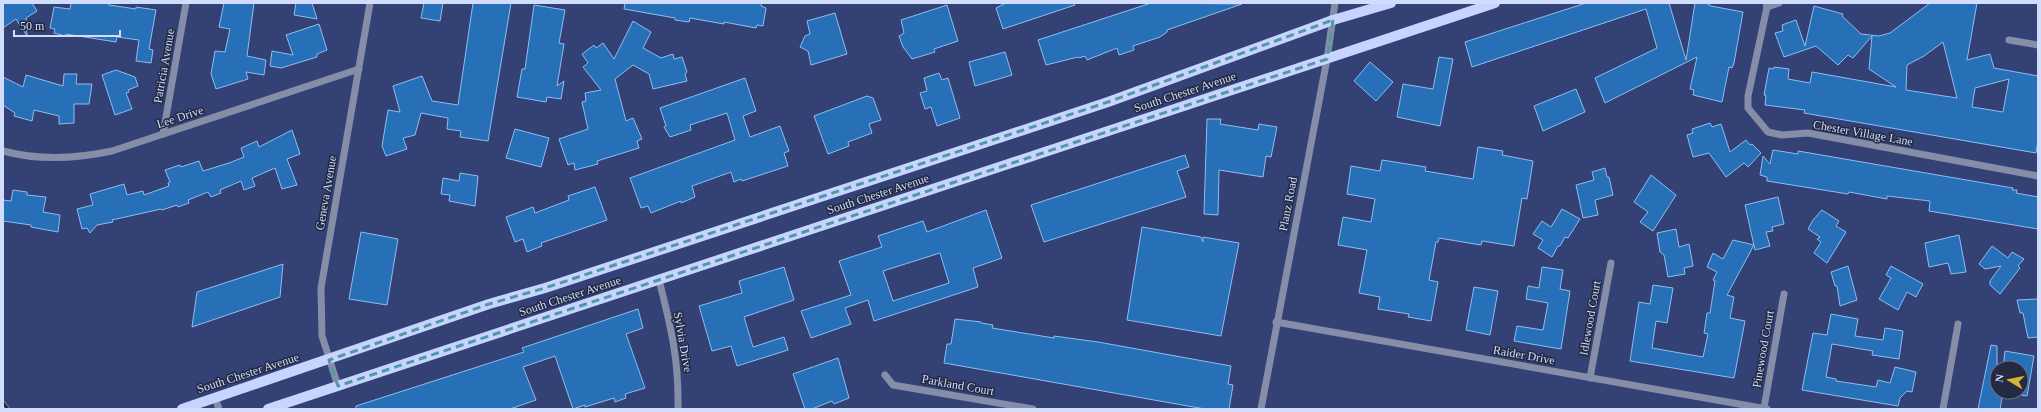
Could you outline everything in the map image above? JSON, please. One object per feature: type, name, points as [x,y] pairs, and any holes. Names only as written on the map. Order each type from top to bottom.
[{"type":"main road","name":"South Chester Avenue","points":[[182,409],[329,360],[489,304],[545,288],[1108,102],[1332,20],[1391,3]]},
{"type":"main road","name":"South Chester Avenue","points":[[268,409],[1495,3]]},
{"type":"street","name":"Patricia Avenue","points":[[163,134],[186,3]]},
{"type":"street","name":"Geneva Avenue","points":[[338,386],[322,336],[321,288],[370,3]]},
{"type":"street","name":"Planz Road","points":[[1261,409],[1276,322],[1327,59],[1335,3]]},
{"type":"street","name":"Chester Village Lane","points":[[1779,3],[1766,5],[1748,96],[1748,108],[1768,132],[1782,135],[1808,133],[2038,176]]},
{"type":"street","points":[[2009,40],[2038,45]]},
{"type":"street","name":"Lee Drive","points":[[3,151],[31,157],[58,159],[112,151],[359,69]]},
{"type":"street","name":"Idlewood Court","points":[[1590,378],[1611,263]]},
{"type":"street","name":"Sylvia Drive","points":[[659,280],[676,350],[679,380],[678,409]]},
{"type":"street","name":"Pinewood Court","points":[[1766,409],[1784,294]]},
{"type":"street","name":"Raider Drive","points":[[1276,322],[1766,409]]},
{"type":"street","points":[[1943,409],[1958,324]]},
{"type":"street","name":"Parkland Court","points":[[885,375],[892,385],[1033,409]]},
{"type":"street","points":[[215,398],[219,409]]},
{"type":"highlighted area","points":[[1333,20],[1327,59],[338,386],[329,360],[489,304],[545,288],[1108,102]]},
{"type":"building","points":[[3,3],[32,3],[37,11],[26,18],[27,36],[16,19],[3,28]]},
{"type":"building","points":[[71,3],[109,3],[109,5],[156,10],[149,49],[153,50],[151,63],[136,61],[139,40],[117,37],[116,42],[66,34],[65,36],[54,33],[55,29],[50,28],[54,7],[70,9]]},
{"type":"building","points":[[224,3],[254,3],[247,56],[266,60],[264,75],[246,72],[248,79],[216,89],[211,74],[215,51],[225,52],[230,29],[219,27]]},
{"type":"building","points":[[296,3],[312,3],[317,19],[294,15]]},
{"type":"building","points":[[424,3],[443,3],[440,21],[421,18]]},
{"type":"building","points":[[473,3],[511,3],[488,141],[460,137],[461,131],[447,129],[448,118],[421,113],[415,135],[403,138],[407,149],[386,156],[382,146],[388,110],[400,112],[393,86],[422,76],[432,101],[458,105]]},
{"type":"building","points":[[625,3],[762,3],[761,6],[766,8],[763,26],[757,25],[756,28],[690,18],[689,22],[675,20],[675,18],[624,9]]},
{"type":"building","points":[[1006,3],[1074,3],[1075,5],[1003,29],[996,8]]},
{"type":"building","points":[[1151,3],[1242,4],[1167,30],[1167,32],[1160,37],[1133,46],[1134,50],[1119,55],[1117,48],[1087,60],[1085,56],[1046,65],[1038,40]]},
{"type":"building","points":[[1586,3],[1669,3],[1686,60],[1695,3],[1706,3],[1711,6],[1743,12],[1734,63],[1732,68],[1729,67],[1722,102],[1693,95],[1694,90],[1690,89],[1697,57],[1605,103],[1595,78],[1657,48],[1646,9],[1472,67],[1465,42]]},
{"type":"building","points":[[1930,3],[1977,3],[1967,60],[1990,54],[1994,68],[2038,76],[2038,140],[2036,153],[1804,113],[1805,110],[1765,105],[1766,95],[1764,95],[1769,68],[1773,69],[1774,67],[1789,69],[1788,79],[1810,83],[1812,72],[1896,87],[1869,69],[1872,36],[1853,58],[1848,55],[1838,65],[1816,46],[1784,57],[1775,33],[1783,31],[1782,25],[1796,20],[1805,46],[1814,6],[1843,14],[1842,16],[1861,34],[1879,36],[1890,33]],"holes":[[[1943,42],[1957,98],[1906,90],[1907,65],[1924,56]],[[2009,79],[2003,112],[1972,107],[1975,88]]]},
{"type":"building","points":[[534,5],[565,10],[559,43],[564,44],[557,86],[564,81],[561,99],[547,97],[546,102],[517,97],[522,69],[525,69]]},
{"type":"building","points":[[947,5],[958,41],[934,49],[935,52],[912,59],[903,47],[899,36],[904,33],[901,20]]},
{"type":"building","points":[[835,13],[847,54],[811,65],[808,51],[800,47],[805,36],[810,34],[807,21]]},
{"type":"building","points":[[633,21],[651,32],[643,48],[661,58],[673,54],[674,59],[682,57],[687,72],[685,74],[687,81],[653,89],[649,74],[633,65],[615,79],[626,121],[633,118],[642,139],[637,141],[639,148],[597,161],[598,164],[575,170],[574,163],[568,165],[559,139],[588,129],[582,102],[586,101],[585,93],[601,90],[583,67],[588,63],[582,54],[594,45],[596,48],[603,43],[614,59]]},
{"type":"building","points":[[319,24],[327,50],[317,54],[317,57],[281,68],[270,66],[272,51],[293,55],[286,35]]},
{"type":"building","points":[[1005,52],[1012,75],[975,86],[969,62]]},
{"type":"building","points":[[1439,57],[1453,59],[1440,126],[1397,117],[1403,84],[1433,89]]},
{"type":"building","points":[[1370,62],[1393,82],[1376,101],[1354,81]]},
{"type":"building","points":[[116,70],[135,77],[138,86],[128,90],[129,92],[126,93],[132,109],[115,115],[102,75]]},
{"type":"building","points":[[939,73],[942,80],[948,78],[960,118],[937,126],[931,107],[925,109],[920,93],[927,91],[924,78]]},
{"type":"building","points":[[64,74],[77,74],[76,84],[92,84],[89,104],[74,104],[74,123],[59,124],[59,116],[34,110],[32,121],[14,116],[15,113],[3,105],[3,77],[23,87],[26,75],[63,86]]},
{"type":"building","points":[[745,78],[756,111],[743,116],[750,137],[780,126],[789,151],[784,153],[788,166],[742,181],[741,179],[734,182],[731,172],[692,186],[695,197],[681,203],[681,201],[651,213],[648,206],[641,208],[630,178],[735,140],[727,113],[690,125],[691,130],[670,137],[664,127],[666,126],[660,108]]},
{"type":"building","points":[[1576,89],[1585,112],[1543,131],[1534,106]]},
{"type":"building","points":[[867,96],[873,98],[881,120],[869,124],[872,133],[848,142],[849,146],[828,154],[814,116]]},
{"type":"building","points":[[1207,119],[1221,119],[1220,124],[1258,130],[1259,124],[1277,127],[1271,157],[1266,156],[1263,177],[1219,170],[1218,215],[1204,214]]},
{"type":"building","points":[[1710,123],[1712,127],[1721,124],[1730,152],[1746,140],[1761,153],[1748,167],[1744,163],[1726,177],[1709,153],[1693,157],[1687,135],[1693,133],[1692,129]]},
{"type":"building","points":[[515,129],[549,138],[541,167],[506,158]]},
{"type":"building","points":[[292,130],[300,154],[287,159],[297,185],[282,189],[275,168],[252,178],[255,186],[244,190],[241,181],[220,190],[221,193],[211,197],[208,192],[188,200],[189,203],[178,207],[177,205],[162,210],[112,220],[113,222],[97,225],[90,233],[87,228],[82,229],[77,209],[93,205],[90,194],[124,184],[127,195],[143,191],[144,195],[169,186],[168,183],[170,182],[165,170],[199,161],[203,171],[229,163],[244,157],[241,148],[257,141],[259,147]]},
{"type":"building","points":[[1478,147],[1503,151],[1502,155],[1533,161],[1527,199],[1522,198],[1514,246],[1482,241],[1481,245],[1439,238],[1438,242],[1436,242],[1429,280],[1438,282],[1431,321],[1408,317],[1409,314],[1378,309],[1380,297],[1359,293],[1367,250],[1338,245],[1343,217],[1371,222],[1375,199],[1347,194],[1351,166],[1380,171],[1382,160],[1426,167],[1425,171],[1473,179]]},
{"type":"building","points":[[1773,150],[1798,154],[1798,151],[2013,188],[2012,190],[2017,190],[2016,193],[2038,197],[2038,229],[1929,211],[1930,201],[1887,196],[1887,199],[1849,192],[1848,194],[1767,181],[1767,177],[1760,175],[1763,156],[1770,164]]},
{"type":"building","points":[[1185,155],[1189,167],[1177,171],[1186,197],[1044,242],[1031,205]]},
{"type":"building","points":[[1605,168],[1607,177],[1609,177],[1613,195],[1595,200],[1598,215],[1583,218],[1576,185],[1594,180],[1592,172]]},
{"type":"building","points":[[460,173],[478,176],[475,206],[449,201],[450,195],[441,194],[443,178],[459,181]]},
{"type":"building","points":[[1651,175],[1676,195],[1653,231],[1640,222],[1648,212],[1634,202]]},
{"type":"building","points":[[595,187],[607,220],[541,243],[542,246],[527,252],[523,239],[515,242],[506,217],[533,207],[535,213],[569,200],[568,196]]},
{"type":"building","points":[[13,190],[27,192],[27,195],[46,197],[43,212],[60,215],[58,232],[31,227],[31,225],[3,221],[3,200],[11,201]]},
{"type":"building","points":[[1778,197],[1784,224],[1772,227],[1773,231],[1766,232],[1770,246],[1755,250],[1745,205]]},
{"type":"building","points":[[1562,209],[1580,219],[1568,238],[1565,237],[1560,246],[1558,246],[1552,257],[1538,248],[1543,240],[1533,234],[1542,221],[1551,227]]},
{"type":"building","points":[[986,210],[1002,258],[973,268],[978,287],[874,321],[868,300],[845,308],[851,324],[811,338],[801,311],[851,295],[839,261],[882,247],[878,236],[923,221],[927,232]],"holes":[[[940,253],[949,283],[893,301],[883,271]]]},
{"type":"building","points":[[1822,210],[1839,221],[1836,226],[1846,232],[1827,263],[1814,253],[1821,242],[1817,239],[1820,237],[1808,229],[1813,220]]},
{"type":"building","points":[[1142,227],[1201,237],[1203,242],[1203,237],[1239,243],[1221,336],[1127,320]]},
{"type":"building","points":[[1676,229],[1679,247],[1689,244],[1693,266],[1684,268],[1685,274],[1668,277],[1664,255],[1660,252],[1657,233]]},
{"type":"building","points":[[361,232],[398,239],[387,305],[349,299]]},
{"type":"building","points":[[1959,235],[1966,272],[1951,274],[1948,263],[1929,267],[1925,243]]},
{"type":"building","points":[[1733,240],[1754,245],[1727,295],[1734,297],[1730,318],[1745,321],[1734,378],[1630,361],[1639,302],[1650,304],[1653,285],[1673,288],[1667,323],[1656,321],[1652,348],[1703,357],[1708,334],[1704,333],[1707,313],[1710,313],[1715,281],[1713,280],[1717,272],[1707,267],[1713,253],[1723,259]]},
{"type":"building","points":[[1992,246],[2008,258],[2012,252],[2024,259],[2018,266],[2020,268],[2000,294],[1990,285],[1990,281],[2001,266],[1985,269],[1979,264]]},
{"type":"building","points":[[283,264],[280,297],[192,327],[197,292]]},
{"type":"building","points":[[1848,266],[1857,300],[1840,306],[1837,286],[1835,286],[1831,272]]},
{"type":"building","points":[[1891,266],[1923,284],[1916,297],[1907,292],[1898,310],[1879,299],[1891,278],[1886,275]]},
{"type":"building","points":[[784,267],[794,300],[744,317],[753,347],[784,337],[788,350],[737,366],[731,346],[712,351],[699,306],[742,293],[739,281]]},
{"type":"building","points":[[1542,267],[1563,270],[1560,289],[1570,291],[1561,349],[1514,341],[1517,326],[1543,330],[1548,303],[1526,299],[1528,286],[1539,288]]},
{"type":"building","points":[[1474,287],[1498,291],[1490,335],[1466,330]]},
{"type":"building","points":[[2038,299],[2038,337],[2028,338],[2023,313],[2020,313],[2017,300]]},
{"type":"building","points":[[638,309],[643,328],[626,334],[645,388],[625,394],[626,398],[615,402],[614,398],[573,409],[555,356],[523,367],[536,400],[510,409],[356,409],[356,406],[524,352],[522,348]]},
{"type":"building","points":[[1831,314],[1858,319],[1855,336],[1883,340],[1885,328],[1903,331],[1899,359],[1872,355],[1873,351],[1832,344],[1826,377],[1836,379],[1836,381],[1876,387],[1878,380],[1890,383],[1895,367],[1916,372],[1912,392],[1907,391],[1900,398],[1898,406],[1802,390],[1813,333],[1827,335]]},
{"type":"building","points":[[955,319],[981,322],[993,325],[992,328],[1054,338],[1054,336],[1098,342],[1231,366],[1228,384],[1233,385],[1229,409],[1205,409],[944,363],[947,344],[951,344]]},
{"type":"building","points":[[1991,345],[1997,346],[1997,360],[1989,360],[1989,400],[2002,400],[2000,409],[1978,409]]},
{"type":"building","points":[[2005,351],[2034,356],[2029,385],[2029,360],[2004,360]]},
{"type":"building","points":[[838,358],[849,398],[834,404],[832,401],[812,409],[805,409],[793,374]]},
{"type":"railway","points":[[3,403],[8,409]]}]
